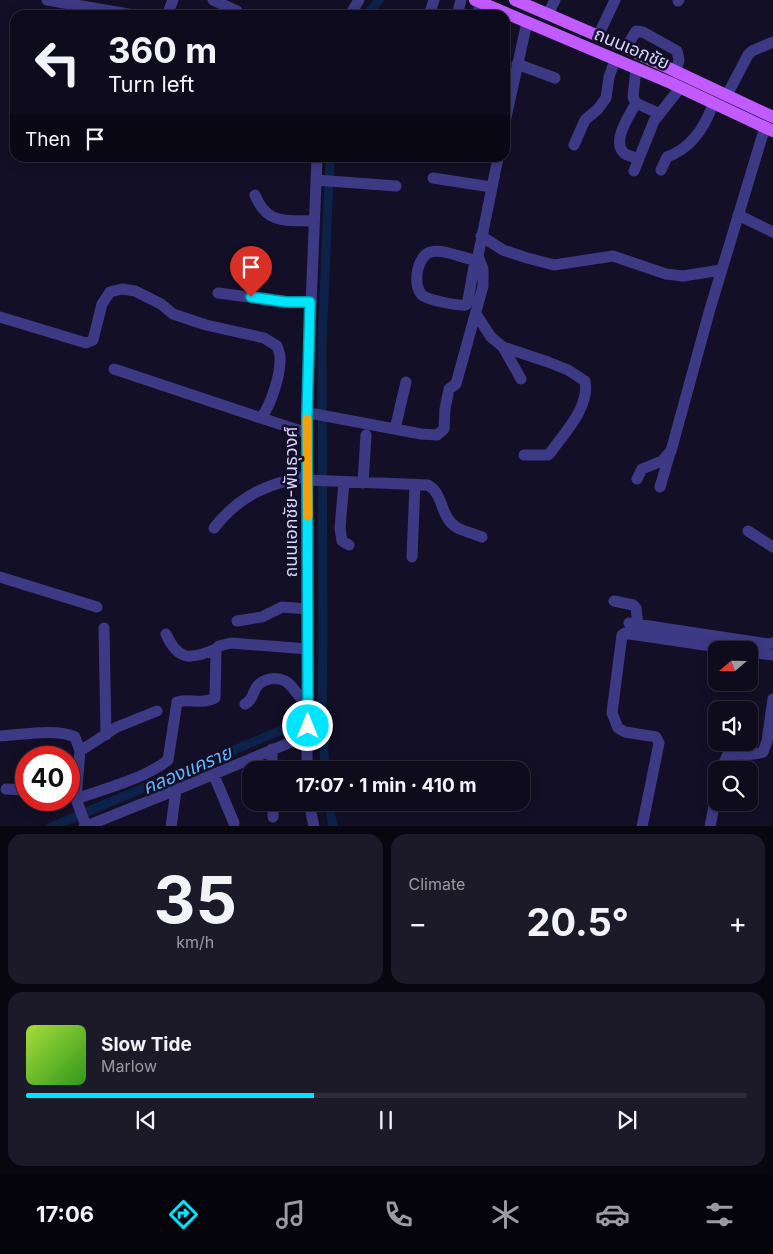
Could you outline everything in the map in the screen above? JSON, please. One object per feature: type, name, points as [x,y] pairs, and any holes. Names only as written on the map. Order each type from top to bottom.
[{"type":"main road","name":"ถนนเอกชัย","points":[[515,0],[626,48],[773,117]]},
{"type":"main road","name":"ถนนเอกชัย","points":[[478,1],[499,10]]},
{"type":"main road","name":"ถนนเอกชัย","points":[[510,15],[680,88],[769,129]]},
{"type":"street","points":[[47,0],[105,10]]},
{"type":"street","points":[[213,0],[235,10]]},
{"type":"street","points":[[548,14],[555,0]]},
{"type":"street","points":[[598,36],[615,0]]},
{"type":"street","points":[[510,83],[517,64],[527,22]]},
{"type":"street","points":[[626,48],[636,31],[643,32],[677,51],[676,72]]},
{"type":"street","points":[[728,95],[748,55],[752,51],[773,42]]},
{"type":"street","points":[[574,145],[585,120],[598,109],[606,98],[609,77],[615,60]]},
{"type":"street","points":[[517,64],[555,78]]},
{"type":"street","points":[[636,69],[632,97],[636,103],[660,114]]},
{"type":"street","points":[[634,171],[654,121],[680,88]]},
{"type":"street","points":[[636,103],[620,135],[620,146],[624,154],[639,159]]},
{"type":"street","points":[[661,170],[667,157],[678,153],[698,135],[708,117],[712,104]]},
{"type":"street","points":[[660,487],[738,215],[769,129]]},
{"type":"street","name":"ถนนเอกชัย-พันธุวงศ์","points":[[307,761],[310,479],[308,433],[311,415],[310,300],[314,221],[319,181],[317,162]]},
{"type":"street","points":[[311,415],[327,416],[437,435],[444,429],[449,389],[456,384],[476,314],[483,286],[483,270],[477,261],[439,252],[431,252],[421,260],[416,279],[416,288],[423,296],[457,306],[466,305],[477,261],[497,162]]},
{"type":"street","points":[[434,178],[491,187]]},
{"type":"street","points":[[319,181],[396,186]]},
{"type":"street","points":[[255,195],[259,205],[270,217],[314,221]]},
{"type":"street","points":[[738,215],[773,232]]},
{"type":"street","points":[[481,236],[503,250],[554,265],[613,256],[666,274],[683,276],[722,270]]},
{"type":"street","points":[[0,317],[86,343],[93,340],[102,304],[110,292],[122,289],[144,295],[162,304],[173,314],[206,325],[264,338],[277,346],[280,357],[279,372],[268,409],[261,418]]},
{"type":"street","points":[[236,289],[310,300]]},
{"type":"street","points":[[218,293],[286,302],[310,300]]},
{"type":"street","points":[[476,314],[491,337],[503,347],[568,370],[585,381],[586,397],[578,413],[551,452],[548,455],[524,455]]},
{"type":"street","points":[[503,347],[521,379]]},
{"type":"street","points":[[114,369],[308,433]]},
{"type":"street","points":[[394,429],[406,382]]},
{"type":"street","points":[[363,483],[366,435]]},
{"type":"street","points":[[637,479],[642,469],[662,460],[671,451]]},
{"type":"street","points":[[214,528],[227,512],[259,490],[284,481],[310,479],[428,485],[434,488],[445,513],[454,526],[482,537]]},
{"type":"street","points":[[338,481],[342,541],[349,545]]},
{"type":"street","points":[[412,557],[415,485]]},
{"type":"street","points":[[748,531],[773,547]]},
{"type":"street","points":[[0,576],[97,607]]},
{"type":"street","points":[[614,601],[633,605],[636,608],[634,624],[768,644],[773,643]]},
{"type":"street","points":[[237,621],[262,617],[282,607],[308,609]]},
{"type":"street","points":[[104,628],[106,734]]},
{"type":"street","points":[[642,826],[659,743],[656,737],[625,732],[618,728],[612,713],[622,635],[625,633],[708,646]]},
{"type":"street","points":[[166,634],[172,648],[179,654],[187,657],[207,653],[219,646],[231,643],[308,650]]},
{"type":"street","points":[[80,794],[144,774],[168,760],[177,702],[189,699],[210,701],[215,698],[216,649]]},
{"type":"street","points":[[758,653],[773,655]]},
{"type":"street","points":[[245,704],[252,698],[254,689],[260,683],[271,679],[286,681],[299,696],[308,701]]},
{"type":"street","points":[[725,761],[727,756],[733,754],[742,756],[756,755],[763,752],[767,741],[773,699]]},
{"type":"street","points":[[80,751],[117,727],[157,711]]},
{"type":"street","points":[[80,811],[85,823],[176,790],[272,749],[308,730]]},
{"type":"street","points":[[0,736],[42,733],[69,734],[75,737],[78,746]]},
{"type":"street","points":[[272,749],[272,761]]},
{"type":"street","points":[[213,774],[234,823]]},
{"type":"street","points":[[6,789],[15,789]]},
{"type":"street","points":[[171,826],[176,790]]},
{"type":"street","points":[[273,811],[273,817]]},
{"type":"street","points":[[311,811],[314,826]]},
{"type":"street","points":[[710,826],[713,811]]},
{"type":"waterway","points":[[371,10],[379,0]]},
{"type":"waterway","points":[[325,761],[322,713],[322,343],[330,162]]},
{"type":"waterway","name":"คลองเเคราย","points":[[53,826],[322,713]]},
{"type":"waterway","points":[[330,811],[333,826]]},
{"type":"slow traffic","points":[[307,419],[308,516]]},
{"type":"route","points":[[251,297],[286,302],[310,302],[307,415],[308,726]]}]
